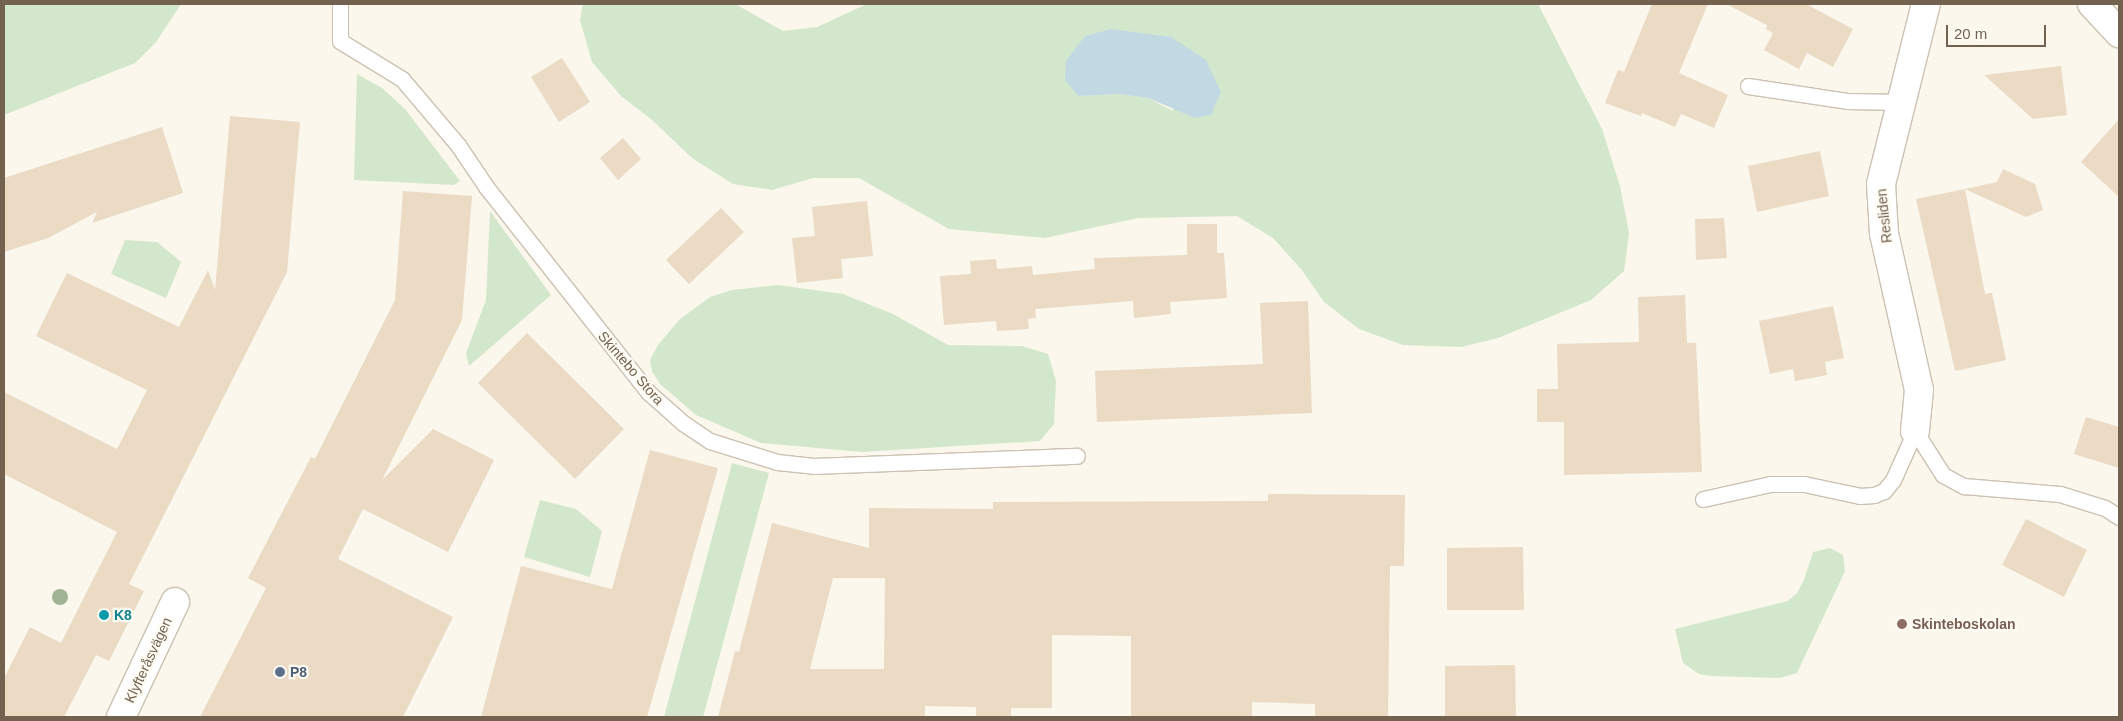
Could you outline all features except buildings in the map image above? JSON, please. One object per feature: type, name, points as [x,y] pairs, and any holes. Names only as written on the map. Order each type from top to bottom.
[{"type":"street","name":"Resliden","points":[[1915,431],[1919,390],[1884,234],[1880,205],[1883,166],[1902,102],[1926,4]]},
{"type":"street","points":[[2092,4],[2119,33]]},
{"type":"street","name":"Klyfteråsvägen","points":[[121,717],[175,602]]},
{"type":"lane","name":"Skintebo Stora","points":[[340,4],[340,41],[402,79],[458,145],[487,188],[648,392],[684,423],[710,441],[777,462],[814,466],[1077,456]]},
{"type":"lane","points":[[1748,86],[1847,102],[1902,102]]},
{"type":"lane","points":[[1703,499],[1770,484],[1804,484],[1860,496],[1874,495],[1884,491],[1893,480],[1915,431]]},
{"type":"lane","points":[[1915,431],[1944,475],[1964,486],[2060,494],[2105,508],[2119,517]]},
{"type":"green space","points":[[4,4],[181,4],[156,42],[135,63],[4,115]]},
{"type":"green space","points":[[583,4],[735,4],[783,31],[817,27],[867,4],[1538,4],[1602,129],[1620,186],[1629,233],[1624,271],[1591,300],[1498,338],[1461,347],[1403,345],[1359,329],[1324,302],[1301,269],[1273,238],[1237,216],[1138,218],[1045,238],[949,229],[859,178],[813,178],[772,190],[733,184],[692,158],[651,119],[621,96],[592,62],[580,20]],"holes":[[[1111,30],[1171,37],[1173,111],[1148,98],[1119,94],[1078,96],[1085,36]]]},
{"type":"green space","points":[[357,74],[382,88],[405,109],[460,181],[454,185],[354,180]]},
{"type":"green space","points":[[490,211],[551,295],[469,366],[466,353],[486,300]]},
{"type":"green space","points":[[125,240],[157,242],[181,262],[166,298],[111,274]]},
{"type":"green space","points":[[778,285],[843,294],[893,314],[948,345],[1022,346],[1048,354],[1056,381],[1054,424],[1040,441],[862,452],[761,443],[696,415],[660,384],[652,371],[650,360],[658,345],[679,320],[710,297],[732,290]]},
{"type":"green space","points":[[732,463],[769,473],[703,717],[664,717]]},
{"type":"green space","points":[[540,500],[576,509],[602,531],[590,577],[524,557]]},
{"type":"green space","points":[[1830,548],[1843,555],[1845,571],[1797,673],[1780,678],[1711,676],[1699,674],[1683,663],[1675,629],[1788,601],[1797,593],[1804,580],[1813,552]]},
{"type":"water","points":[[1111,29],[1171,37],[1206,60],[1221,92],[1211,115],[1195,118],[1148,98],[1119,94],[1078,96],[1065,80],[1066,61],[1085,36]]},
{"type":"place","name":"K8","points":[[104,615]]},
{"type":"place","name":"Skinteboskolan","points":[[1902,624]]},
{"type":"place","name":"P8","points":[[280,672]]}]
